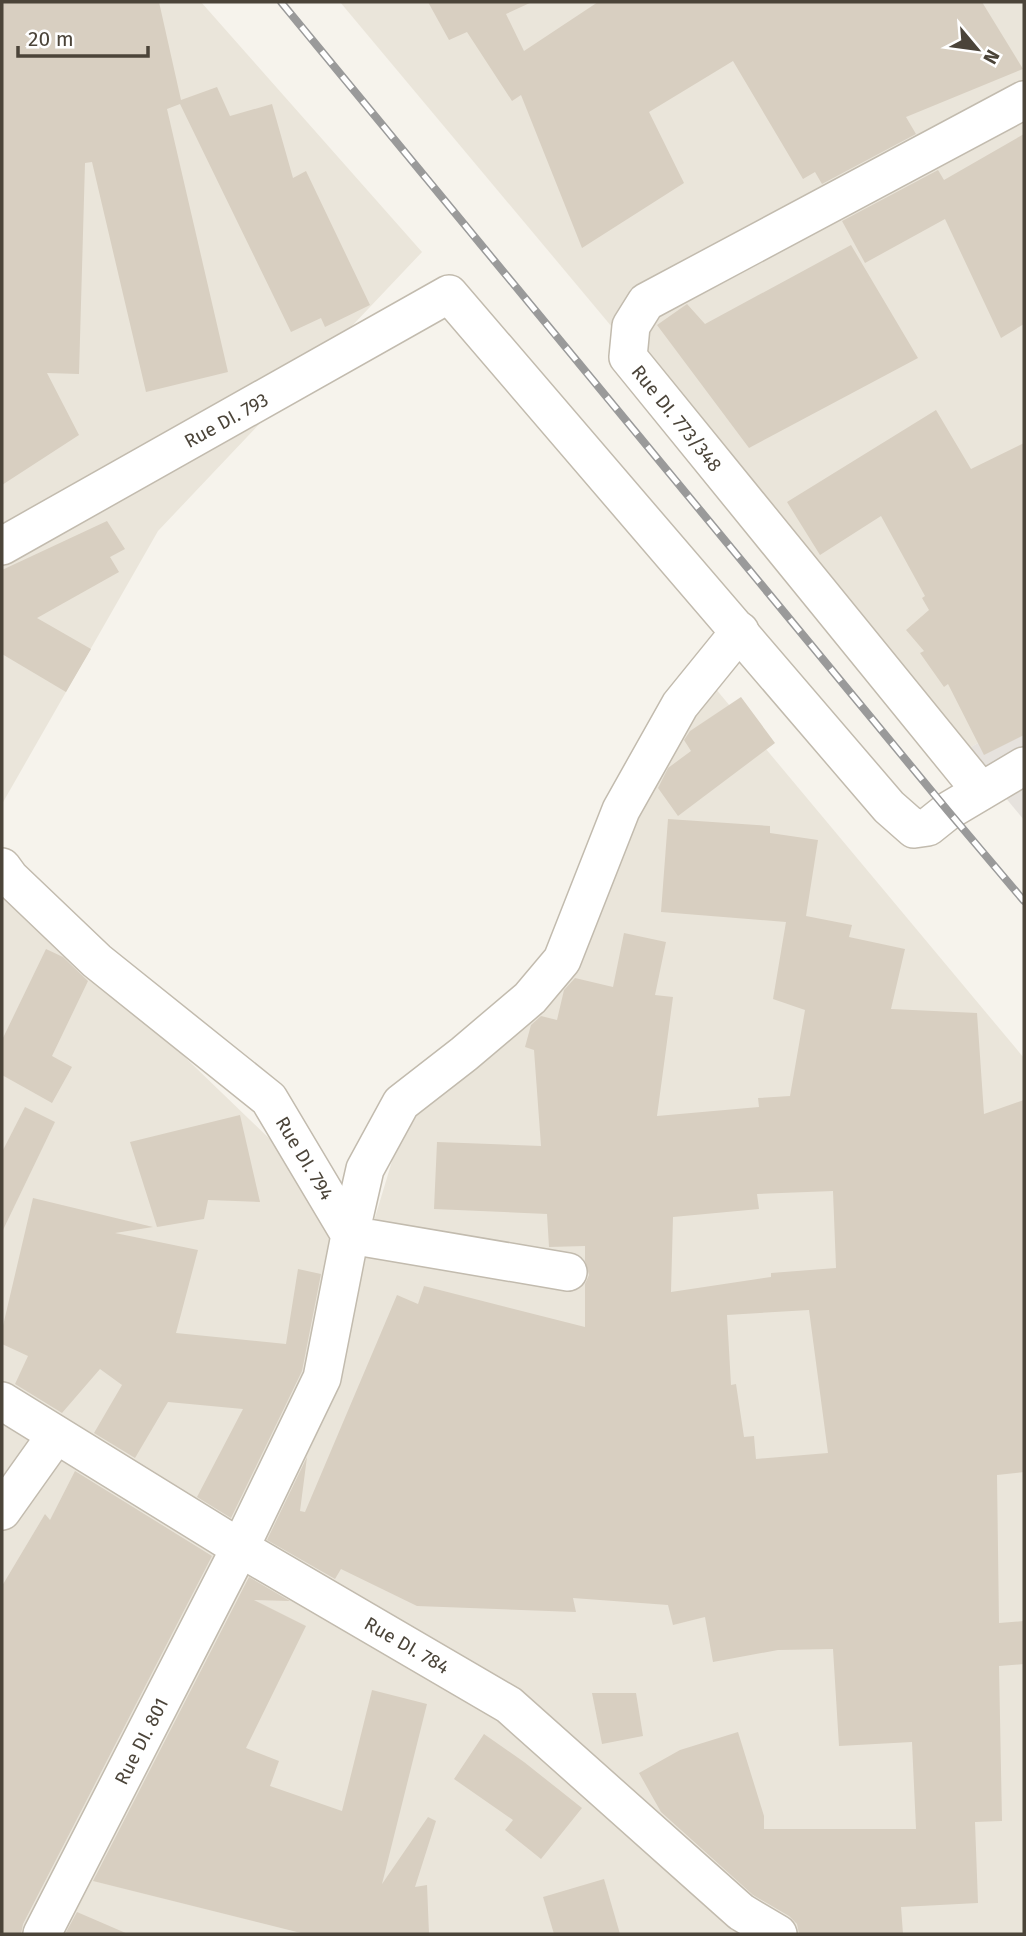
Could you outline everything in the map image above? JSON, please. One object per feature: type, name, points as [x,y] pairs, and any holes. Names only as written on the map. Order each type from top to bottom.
[{"type":"street","name":"Rue DI. 773/348","points":[[981,791],[628,357],[631,326],[646,302],[1024,100]]},
{"type":"street","name":"Rue DI. 793","points":[[2,546],[449,294],[740,631]]},
{"type":"street","points":[[240,1548],[322,1378],[365,1169],[401,1103],[530,998],[562,960],[621,810],[680,705],[740,631],[889,807],[914,828],[928,827],[947,811],[1024,766]]},
{"type":"street","name":"Rue DI. 794","points":[[2,867],[10,878],[97,961],[269,1099],[350,1235]]},
{"type":"street","points":[[350,1235],[569,1272]]},
{"type":"street","name":"Rue DI. 784","points":[[2,1401],[240,1548],[509,1705],[741,1912],[779,1934]]},
{"type":"street","points":[[2,1511],[56,1435]]},
{"type":"street","name":"Rue DI. 801","points":[[42,1934],[240,1548]]},
{"type":"shaded area","points":[[2,2],[201,2],[422,252],[158,531],[2,804]]},
{"type":"shaded area","points":[[340,2],[1024,2],[1024,716],[966,750]]},
{"type":"shaded area","points":[[710,682],[1024,1058],[1024,1934],[2,1934],[2,881],[274,1143],[364,1254],[408,1108],[530,1008]]},
{"type":"shaded area","points":[[1024,716],[1024,820],[966,750]]},
{"type":"building","points":[[2,2],[159,2],[181,100],[217,87],[230,116],[272,104],[293,178],[306,171],[370,305],[325,327],[321,318],[291,332],[180,104],[167,109],[228,372],[146,392],[92,162],[85,163],[79,374],[47,373],[79,435],[2,485]]},
{"type":"building","points":[[428,2],[532,2],[506,14],[524,51],[598,2],[982,2],[1023,69],[906,117],[916,134],[822,184],[815,172],[803,179],[733,61],[649,112],[684,183],[582,248],[521,95],[512,101],[467,32],[449,40]]},
{"type":"building","points":[[1024,134],[1024,324],[1001,338],[945,219],[865,263],[842,221],[938,170],[944,180]]},
{"type":"building","points":[[851,245],[918,358],[749,448],[657,325],[687,304],[705,324]]},
{"type":"building","points":[[936,410],[971,469],[1024,443],[1024,735],[984,755],[948,684],[944,687],[920,653],[924,651],[906,630],[929,610],[922,598],[925,596],[881,516],[820,555],[787,502]]},
{"type":"building","points":[[107,521],[125,549],[110,557],[119,572],[37,618],[91,649],[66,692],[2,654],[2,570]]},
{"type":"building","points":[[741,697],[775,743],[678,816],[658,788],[668,768],[691,751],[684,740],[690,731]]},
{"type":"building","points":[[668,819],[770,826],[770,833],[818,840],[806,916],[852,925],[849,937],[905,949],[891,1009],[977,1013],[984,1114],[1024,1100],[1024,1472],[997,1475],[999,1623],[1024,1621],[1024,1664],[999,1666],[1002,1821],[975,1822],[978,1903],[901,1907],[903,1934],[799,1934],[797,1924],[789,1916],[753,1895],[661,1812],[639,1773],[680,1750],[738,1732],[764,1816],[764,1829],[916,1829],[912,1742],[839,1746],[833,1649],[778,1650],[713,1662],[705,1617],[673,1625],[668,1605],[573,1598],[576,1612],[417,1606],[341,1569],[335,1579],[267,1540],[307,1457],[300,1511],[305,1512],[397,1295],[418,1304],[424,1286],[585,1327],[585,1284],[589,1275],[585,1246],[549,1247],[547,1214],[434,1209],[437,1142],[541,1146],[534,1050],[525,1047],[531,1025],[541,1016],[557,1020],[564,990],[575,978],[613,987],[624,933],[666,942],[655,995],[673,997],[657,1116],[759,1107],[758,1098],[790,1096],[805,1010],[773,999],[786,922],[661,912]],"holes":[[[833,1191],[836,1268],[771,1273],[771,1277],[671,1292],[673,1217],[759,1209],[757,1194]],[[809,1310],[828,1453],[756,1459],[754,1436],[744,1437],[736,1384],[731,1385],[727,1315]]]},
{"type":"building","points":[[46,949],[63,957],[88,981],[52,1056],[72,1067],[52,1103],[2,1075],[2,1040]]},
{"type":"building","points":[[25,1107],[55,1122],[2,1232],[2,1152]]},
{"type":"building","points":[[240,1115],[260,1202],[208,1200],[204,1219],[157,1227],[130,1142]]},
{"type":"building","points":[[33,1198],[153,1227],[115,1233],[198,1250],[176,1333],[286,1344],[298,1269],[321,1274],[302,1371],[231,1518],[197,1497],[243,1409],[168,1402],[135,1458],[94,1433],[122,1385],[100,1369],[62,1413],[15,1384],[28,1356],[2,1344],[2,1330]]},
{"type":"building","points":[[75,1471],[212,1556],[23,1924],[21,1934],[2,1934],[2,1586],[45,1514],[50,1520]]},
{"type":"building","points":[[249,1577],[290,1601],[254,1600],[306,1626],[246,1748],[279,1761],[270,1786],[342,1811],[372,1690],[427,1704],[382,1884],[428,1817],[436,1821],[415,1887],[427,1885],[429,1934],[305,1934],[93,1881]]},
{"type":"building","points":[[592,1693],[636,1693],[643,1736],[602,1744]]},
{"type":"building","points":[[484,1734],[582,1808],[541,1859],[505,1830],[513,1820],[454,1779]]},
{"type":"building","points":[[604,1879],[620,1934],[554,1934],[543,1897]]},
{"type":"building","points":[[77,1912],[128,1934],[65,1934]]},
{"type":"railway","points":[[281,2],[1024,901]]}]
